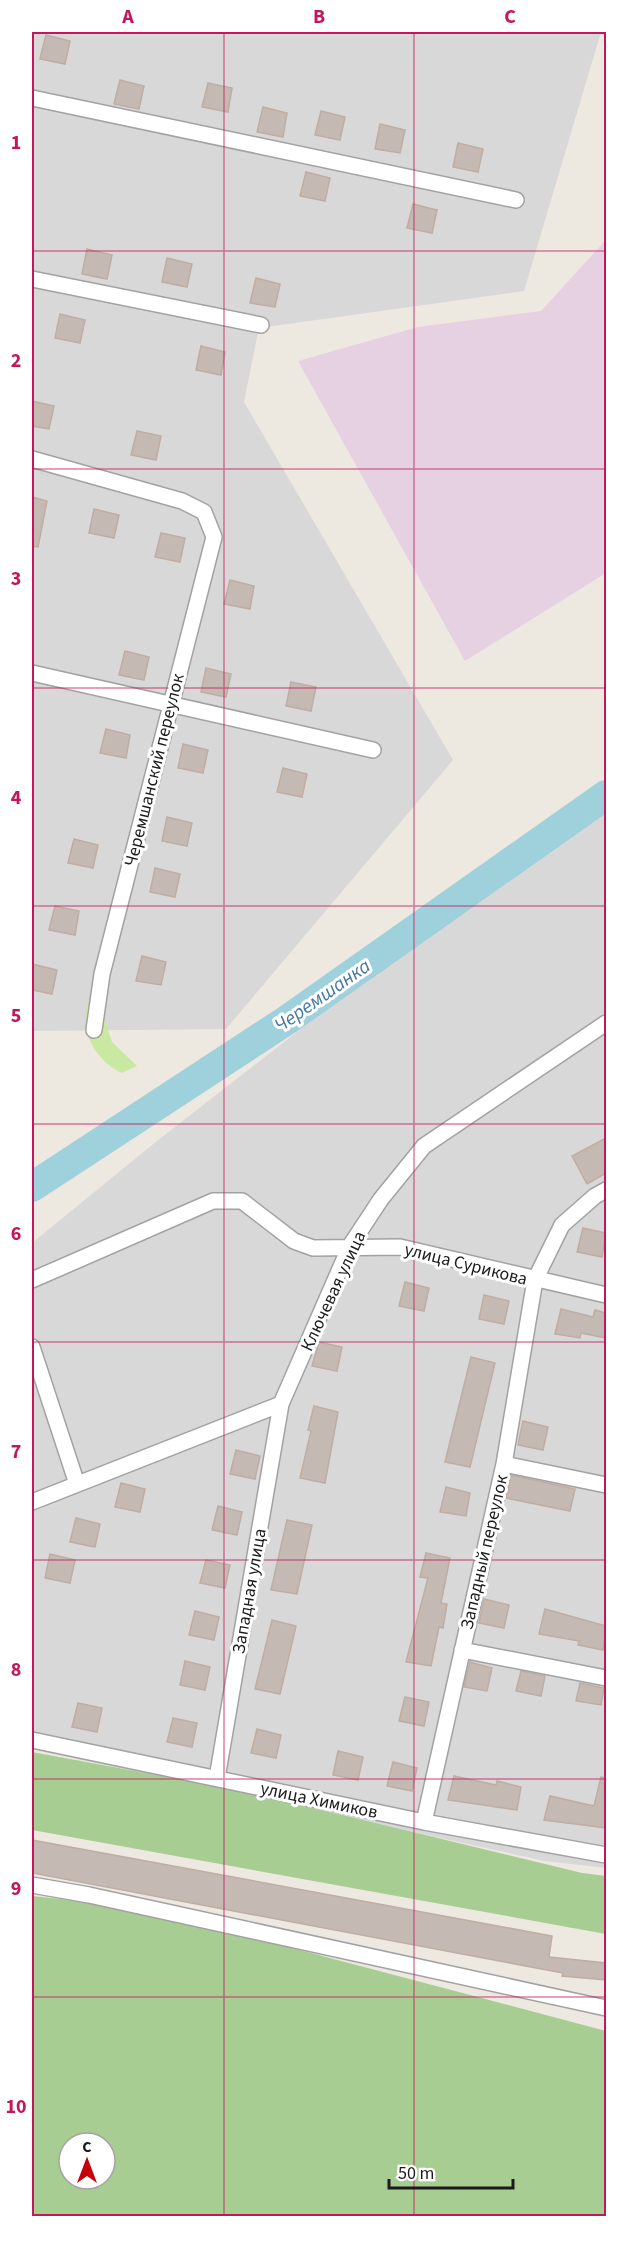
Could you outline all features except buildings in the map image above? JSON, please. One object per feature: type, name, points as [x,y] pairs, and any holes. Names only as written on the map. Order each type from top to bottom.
[{"type":"street","points":[[32,98],[516,200]]},
{"type":"street","points":[[32,279],[261,325]]},
{"type":"street","name":"Черемшанский переулок","points":[[32,459],[182,501],[204,512],[214,537],[102,974],[94,1030]]},
{"type":"street","points":[[32,673],[373,750]]},
{"type":"street","name":"Ключевая улица","points":[[281,1404],[350,1246],[381,1199],[424,1146],[606,1023]]},
{"type":"street","name":"Западный переулок","points":[[424,1822],[504,1464],[535,1280],[562,1225],[595,1196],[606,1190]]},
{"type":"street","name":"улица Сурикова","points":[[32,1280],[213,1201],[242,1201],[294,1241],[313,1248],[400,1247],[606,1295]]},
{"type":"street","points":[[32,1347],[77,1484]]},
{"type":"street","points":[[32,1502],[281,1404]]},
{"type":"street","name":"Западная улица","points":[[217,1778],[281,1404]]},
{"type":"street","points":[[504,1464],[606,1485]]},
{"type":"street","points":[[462,1650],[606,1678]]},
{"type":"street","name":"улица Химиков","points":[[32,1740],[424,1822],[606,1855]]},
{"type":"street","points":[[32,1885],[89,1895],[606,2008]]},
{"type":"shaded area","points":[[32,32],[601,32],[524,291],[259,328],[244,402],[453,760],[226,1029],[32,1031]]},
{"type":"shaded area","points":[[606,240],[606,573],[465,661],[298,361],[418,327],[541,311]]},
{"type":"shaded area","points":[[606,791],[606,1868],[545,1861],[32,1749],[32,1243],[157,1141]]},
{"type":"green space","points":[[95,989],[112,1042],[137,1066],[122,1073],[102,1058],[89,1037],[86,1013]]},
{"type":"green space","points":[[32,1752],[243,1791],[582,1873],[606,1876],[606,1934],[32,1830]]},
{"type":"green space","points":[[32,1896],[137,1907],[606,2031],[606,2216],[32,2216]]},
{"type":"waterway","name":"Черемшанка","points":[[32,1187],[287,1020],[606,795]]}]
